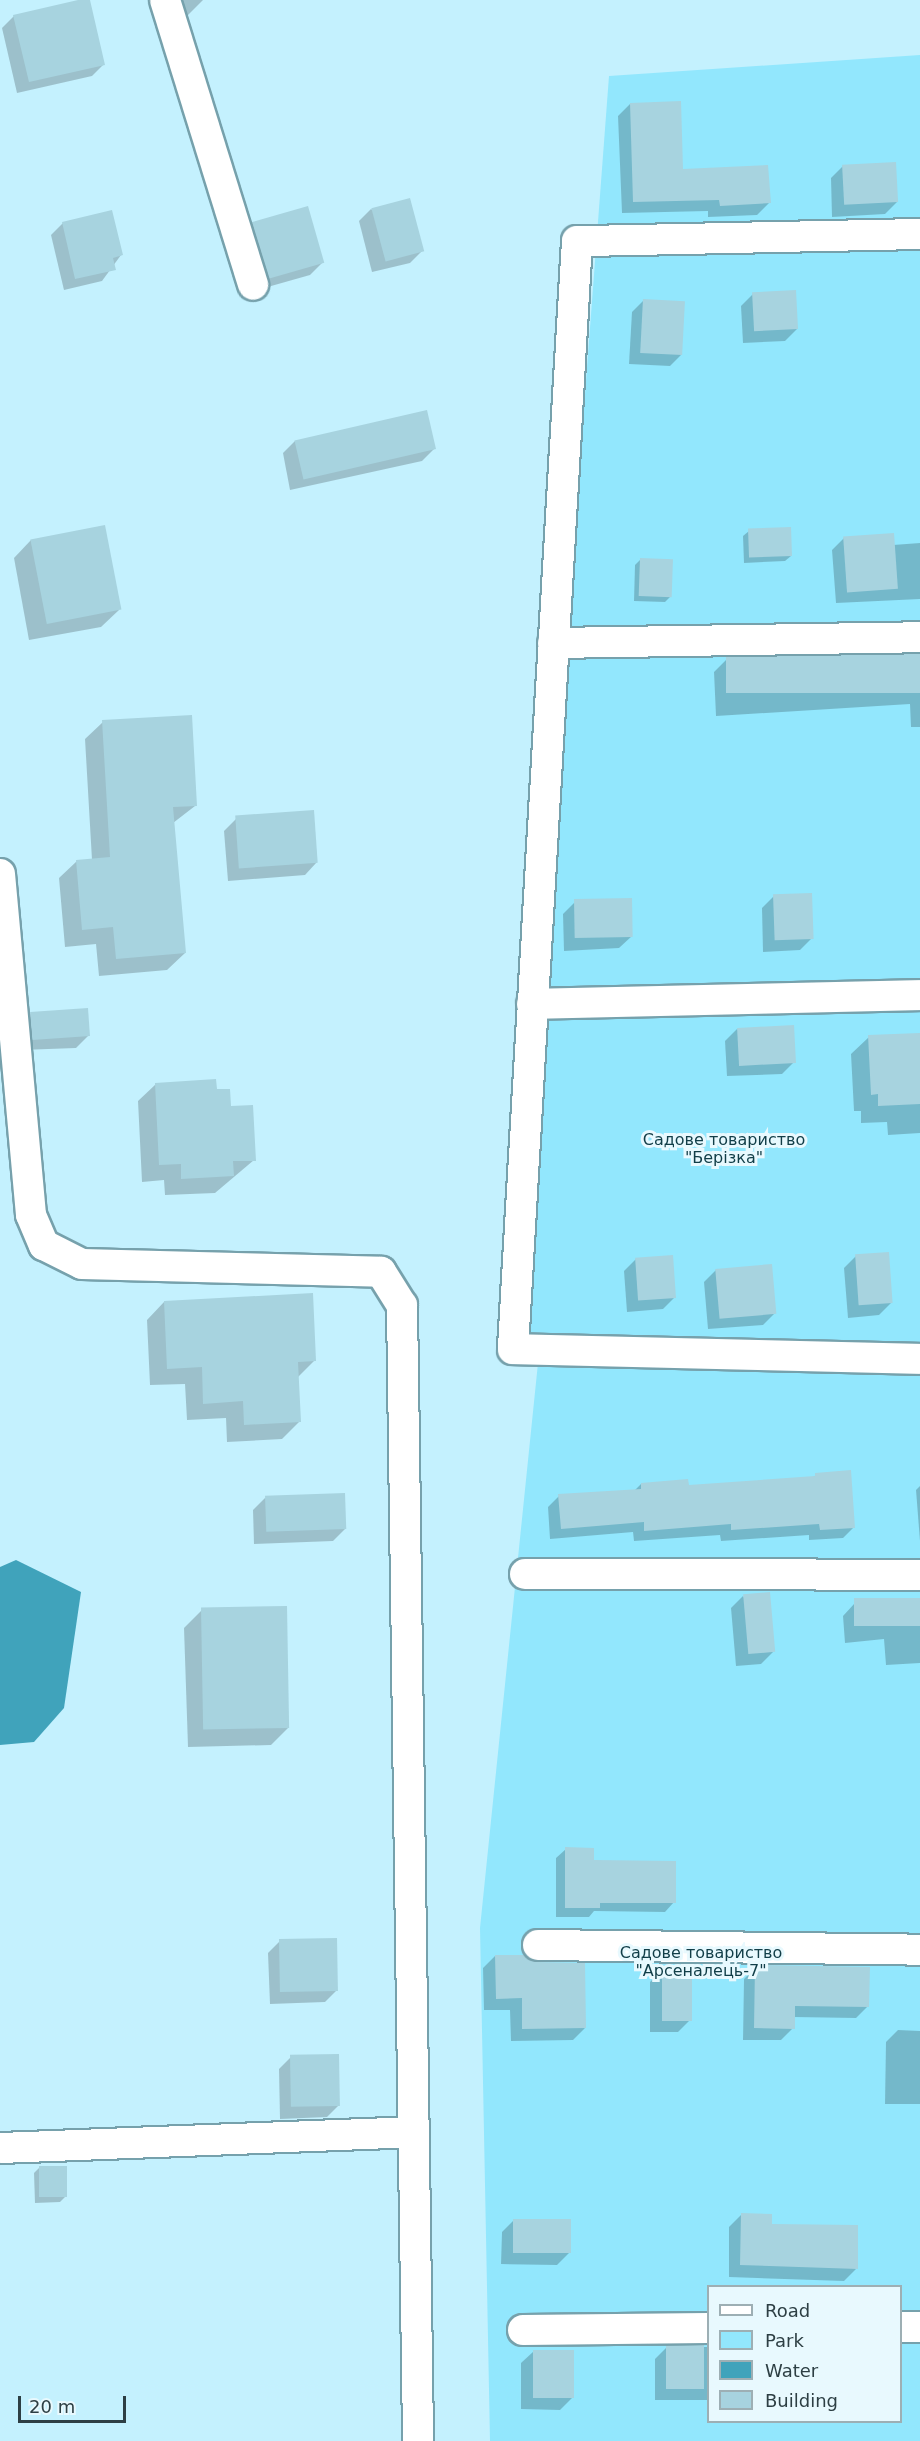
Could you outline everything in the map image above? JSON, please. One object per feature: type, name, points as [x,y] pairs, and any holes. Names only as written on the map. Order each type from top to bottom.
[{"type":"street","points":[[165,0],[253,285]]},
{"type":"street","points":[[920,234],[577,241],[513,1349],[920,1359]]},
{"type":"street","points":[[553,643],[920,637]]},
{"type":"street","points":[[0,874],[31,1215],[45,1245],[82,1264],[381,1272],[402,1305],[418,2441]]},
{"type":"street","points":[[532,1004],[920,995]]},
{"type":"street","points":[[525,1574],[920,1575]]},
{"type":"street","points":[[538,1945],[920,1950]]},
{"type":"street","points":[[0,2148],[412,2132]]},
{"type":"street","points":[[902,2327],[920,2327]]},
{"type":"street","points":[[523,2330],[707,2328]]},
{"type":"green space","name":"Садове товариство \"Берізка\"","points":[[920,55],[920,1346],[513,1349],[609,76]]},
{"type":"green space","name":"Садове товариство \"Арсеналець-7\"","points":[[538,1363],[920,1369],[920,2441],[490,2441],[480,1928]]},
{"type":"water","points":[[16,1560],[81,1592],[64,1708],[34,1742],[0,1745],[0,1567]]},
{"type":"building","points":[[78,0],[90,0],[105,65],[29,82],[13,15]]},
{"type":"building","points":[[681,101],[683,169],[768,165],[771,203],[720,206],[719,200],[633,202],[630,103]]},
{"type":"building","points":[[896,162],[898,202],[844,205],[842,165]]},
{"type":"building","points":[[410,198],[424,251],[386,261],[371,208]]},
{"type":"building","points":[[308,206],[324,263],[268,279],[251,222]]},
{"type":"building","points":[[112,210],[123,255],[113,258],[116,270],[75,279],[62,222]]},
{"type":"building","points":[[796,290],[798,329],[754,331],[752,292]]},
{"type":"building","points":[[643,299],[685,301],[682,355],[640,353]]},
{"type":"building","points":[[427,410],[436,449],[303,480],[294,441]]},
{"type":"building","points":[[105,525],[121,609],[47,624],[30,540]]},
{"type":"building","points":[[791,527],[792,556],[749,557],[748,529]]},
{"type":"building","points":[[894,533],[898,589],[847,592],[843,537]]},
{"type":"building","points":[[640,558],[673,559],[672,597],[639,596]]},
{"type":"building","points":[[726,654],[920,654],[920,693],[726,693]]},
{"type":"building","points":[[192,715],[197,806],[173,807],[186,953],[116,959],[113,927],[82,930],[76,860],[110,857],[102,720]]},
{"type":"building","points":[[314,810],[318,863],[239,868],[235,816]]},
{"type":"building","points":[[812,893],[814,939],[775,940],[773,894]]},
{"type":"building","points":[[632,898],[633,937],[575,938],[574,899]]},
{"type":"building","points":[[88,1008],[90,1036],[32,1040],[30,1012]]},
{"type":"building","points":[[794,1025],[796,1063],[739,1066],[737,1028]]},
{"type":"building","points":[[920,1033],[920,1104],[878,1106],[878,1094],[871,1095],[868,1035]]},
{"type":"building","points":[[216,1079],[217,1089],[230,1089],[231,1106],[253,1105],[256,1161],[233,1161],[234,1176],[181,1179],[181,1164],[159,1165],[155,1083]]},
{"type":"building","points":[[889,1252],[893,1303],[859,1305],[855,1254]]},
{"type":"building","points":[[673,1255],[676,1298],[638,1301],[635,1258]]},
{"type":"building","points":[[772,1264],[776,1314],[720,1319],[715,1269]]},
{"type":"building","points":[[313,1293],[316,1361],[298,1362],[301,1422],[244,1425],[243,1401],[203,1404],[202,1367],[167,1369],[164,1301]]},
{"type":"building","points":[[851,1470],[855,1528],[820,1530],[819,1524],[731,1530],[731,1524],[644,1531],[644,1522],[561,1529],[558,1494],[641,1489],[641,1483],[688,1479],[689,1485],[815,1476],[815,1473]]},
{"type":"building","points":[[345,1493],[346,1529],[266,1532],[265,1496]]},
{"type":"building","points":[[770,1592],[775,1652],[748,1654],[743,1594]]},
{"type":"building","points":[[854,1598],[920,1598],[920,1626],[854,1626]]},
{"type":"building","points":[[287,1606],[289,1728],[203,1729],[201,1608]]},
{"type":"building","points":[[565,1847],[594,1848],[594,1860],[676,1861],[676,1903],[600,1903],[600,1908],[565,1908]]},
{"type":"building","points":[[337,1938],[338,1991],[280,1992],[279,1939]]},
{"type":"building","points":[[495,1955],[524,1955],[538,1962],[585,1963],[586,2028],[522,2029],[522,1998],[496,1999]]},
{"type":"building","points":[[755,1965],[870,1967],[869,2007],[795,2006],[795,2029],[754,2028]]},
{"type":"building","points":[[662,1969],[692,1969],[692,2021],[662,2021]]},
{"type":"building","points":[[339,2054],[340,2106],[291,2107],[290,2055]]},
{"type":"building","points":[[39,2166],[67,2166],[67,2197],[39,2197]]},
{"type":"building","points":[[741,2213],[772,2214],[772,2224],[858,2225],[858,2269],[740,2265]]},
{"type":"building","points":[[513,2219],[571,2219],[571,2253],[513,2253]]},
{"type":"building","points":[[666,2345],[704,2345],[704,2389],[666,2389]]},
{"type":"building","points":[[533,2350],[574,2350],[574,2398],[533,2398]]}]
